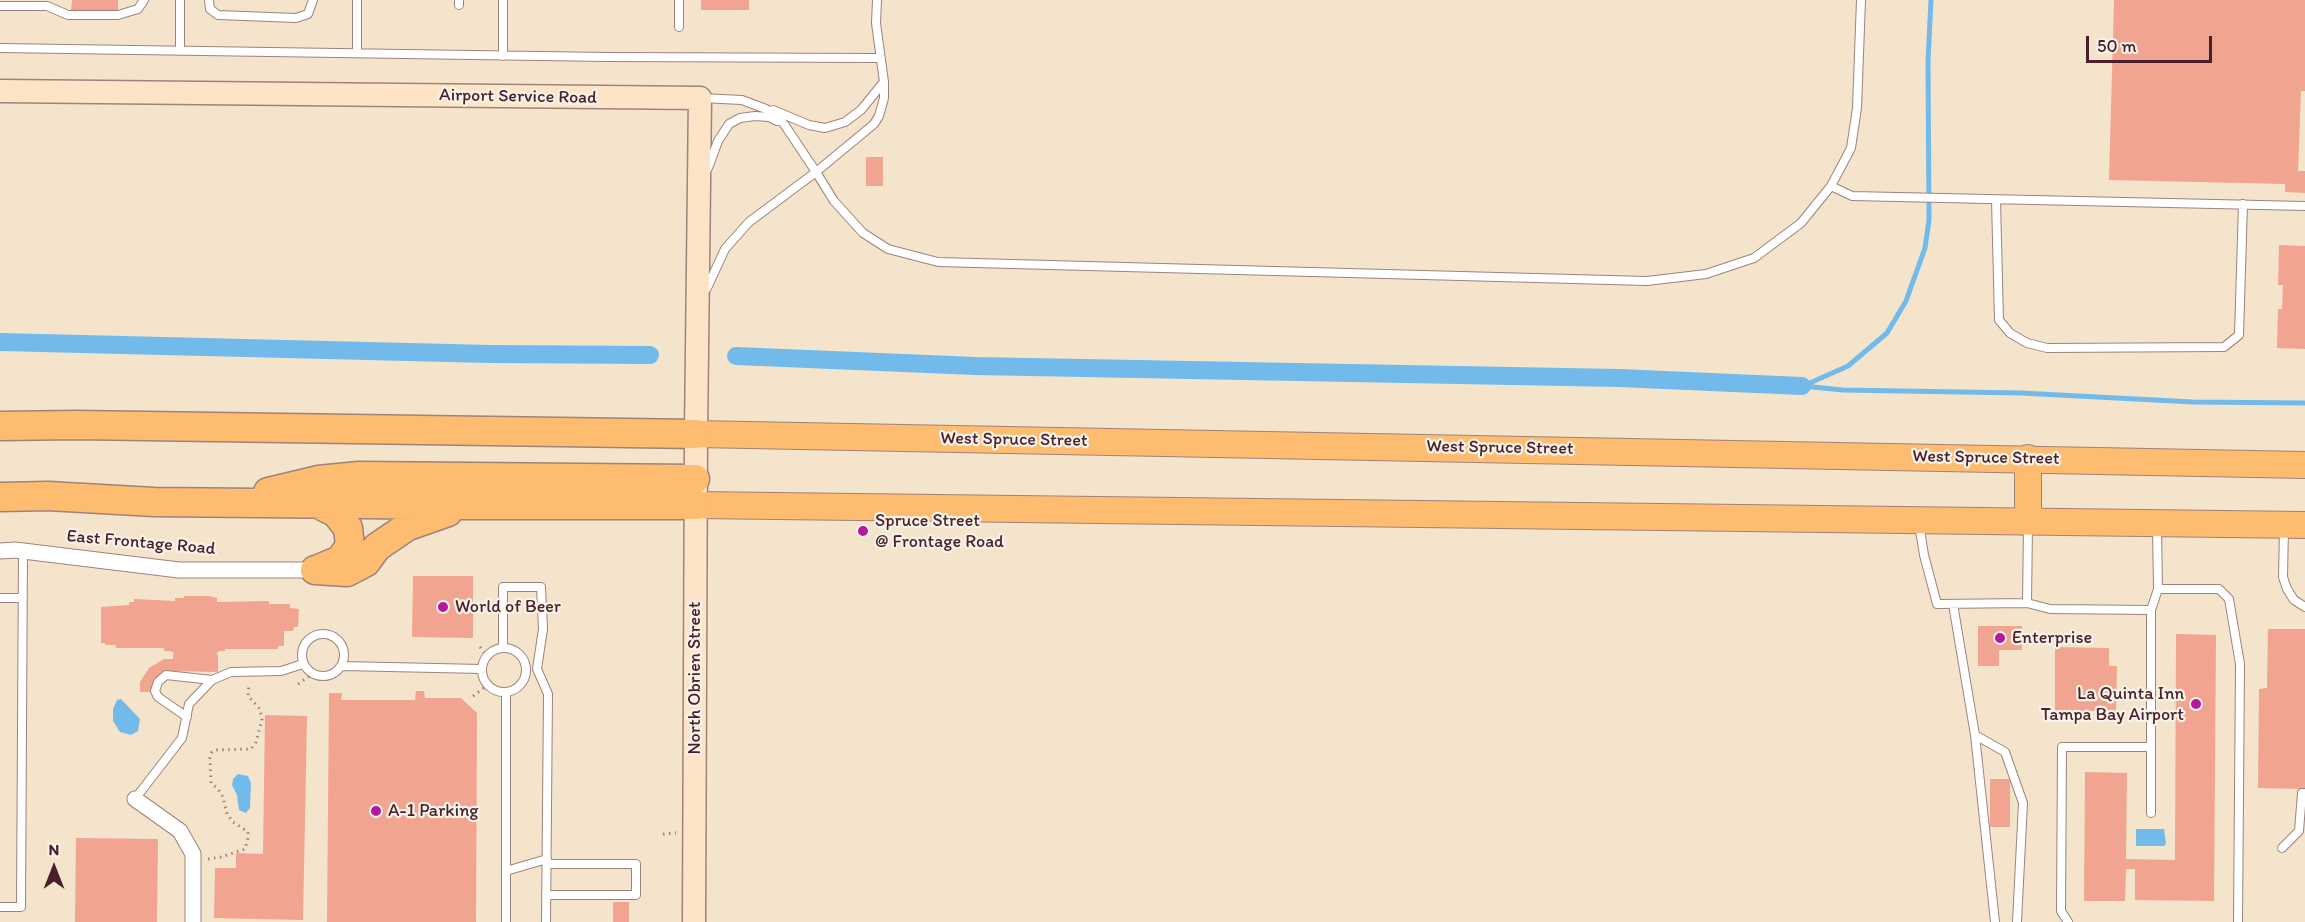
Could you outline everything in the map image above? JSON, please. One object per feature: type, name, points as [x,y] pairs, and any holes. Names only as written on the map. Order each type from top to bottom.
[{"type":"highway","points":[[0,419],[77,425]]},
{"type":"highway","points":[[0,426],[77,425],[696,434]]},
{"type":"highway","points":[[207,502],[245,497],[318,480],[359,476],[696,492]]},
{"type":"highway","points":[[0,497],[48,496],[154,502],[467,505],[696,492]]},
{"type":"highway","points":[[0,517],[154,502]]},
{"type":"highway","points":[[315,570],[340,560],[350,546],[348,528],[336,513],[316,503]]},
{"type":"highway","points":[[315,570],[347,572],[366,562],[377,547],[408,526],[467,505]]},
{"type":"main road","name":"West Spruce Street","points":[[696,434],[2305,465]]},
{"type":"main road","points":[[2028,458],[2028,521]]},
{"type":"main road","points":[[696,492],[1919,519],[2294,524]]},
{"type":"street","name":"Airport Service Road","points":[[0,91],[700,98]]},
{"type":"street","points":[[696,434],[700,98]]},
{"type":"street","name":"North Obrien Street","points":[[694,922],[696,434]]},
{"type":"street","name":"East Frontage Road","points":[[0,551],[23,551],[179,570],[315,570]]},
{"type":"street","points":[[135,799],[180,831],[193,854],[193,922]]},
{"type":"lane","points":[[0,6],[47,6],[68,15],[118,15],[138,9],[144,0]]},
{"type":"lane","points":[[180,0],[180,50]]},
{"type":"lane","points":[[209,0],[210,9],[218,15],[296,18],[308,14],[313,0]]},
{"type":"lane","points":[[357,0],[357,53]]},
{"type":"lane","points":[[503,0],[503,56]]},
{"type":"lane","points":[[679,0],[680,27]]},
{"type":"lane","points":[[697,316],[710,277],[725,249],[749,222],[816,172],[874,124],[882,108],[884,82],[876,23],[876,0]]},
{"type":"lane","points":[[754,104],[775,115],[788,129],[834,201],[863,233],[888,249],[938,262],[1647,281],[1706,274],[1754,258],[1801,223],[1831,186],[1851,147],[1857,108],[1861,0]]},
{"type":"lane","points":[[0,48],[503,56],[880,58]]},
{"type":"lane","points":[[700,98],[742,100],[809,125],[825,128],[845,122],[861,110],[884,82]]},
{"type":"lane","points":[[699,195],[718,141],[729,124],[741,118],[769,117],[788,129]]},
{"type":"lane","points":[[1831,186],[1852,196],[1905,199],[2305,206]]},
{"type":"lane","points":[[1996,200],[1999,320],[2010,333],[2027,344],[2047,348],[2224,347],[2239,335],[2243,204]]},
{"type":"lane","points":[[1919,519],[1924,555],[1937,604],[2027,603],[2050,609],[2151,610]]},
{"type":"lane","points":[[2027,603],[2028,521]]},
{"type":"lane","points":[[2151,813],[2151,610],[2158,589],[2157,522]]},
{"type":"lane","points":[[2294,524],[2283,577],[2291,595],[2305,607]]},
{"type":"lane","points":[[0,907],[21,907],[23,551]]},
{"type":"lane","points":[[503,648],[503,587],[541,587],[543,629],[537,669],[548,694],[546,922]]},
{"type":"lane","points":[[2158,589],[2219,589],[2229,600],[2240,664],[2238,922]]},
{"type":"lane","points":[[0,598],[21,598]]},
{"type":"lane","points":[[1953,604],[1975,735],[1995,922]]},
{"type":"lane","points":[[324,634],[332,635],[342,645],[345,652],[342,666],[332,675],[325,677],[312,674],[303,664],[302,650],[305,643],[310,638],[324,634]]},
{"type":"lane","points":[[503,648],[520,654],[526,669],[524,681],[506,692],[488,685],[482,669],[487,656],[492,651],[503,648]]},
{"type":"lane","points":[[135,799],[182,738],[189,704],[212,680],[231,672],[281,671],[303,664]]},
{"type":"lane","points":[[342,666],[482,669]]},
{"type":"lane","points":[[526,669],[537,669]]},
{"type":"lane","points":[[187,717],[158,697],[155,691],[158,682],[166,675],[212,680]]},
{"type":"lane","points":[[506,692],[506,922]]},
{"type":"lane","points":[[1975,735],[2005,752],[2023,803],[2017,922]]},
{"type":"lane","points":[[2067,922],[2061,911],[2062,747],[2151,747]]},
{"type":"lane","points":[[2282,848],[2299,831],[2303,793]]},
{"type":"lane","points":[[506,871],[547,862],[636,864],[636,895],[546,895]]},
{"type":"path","points":[[480,647],[487,656]]},
{"type":"path","points":[[298,684],[312,674]]},
{"type":"path","points":[[204,859],[221,857],[245,849],[248,838],[248,832],[233,822],[227,814],[223,797],[211,783],[210,758],[217,750],[251,748],[256,742],[262,720],[260,709],[248,696],[249,682]]},
{"type":"path","points":[[473,696],[488,685]]},
{"type":"path","points":[[663,834],[678,832]]},
{"type":"water","points":[[121,699],[140,719],[138,731],[131,735],[120,732],[113,721],[113,709],[117,700]]},
{"type":"water","points":[[238,774],[248,776],[251,783],[250,808],[246,813],[239,810],[237,795],[232,785],[233,779]]},
{"type":"water","points":[[2136,829],[2164,829],[2166,844],[2164,846],[2136,846]]},
{"type":"building","points":[[72,0],[118,0],[118,12],[71,11]]},
{"type":"building","points":[[701,0],[749,0],[749,10],[701,10]]},
{"type":"building","points":[[2114,0],[2305,0],[2305,91],[2301,91],[2298,171],[2305,171],[2305,193],[2285,192],[2285,184],[2109,180]]},
{"type":"building","points":[[866,157],[883,157],[883,186],[866,186]]},
{"type":"building","points":[[2279,245],[2305,246],[2305,349],[2277,348],[2278,309],[2282,309],[2283,285],[2278,285]]},
{"type":"building","name":"World of Beer","points":[[413,576],[473,576],[473,638],[412,637]]},
{"type":"building","points":[[184,596],[208,596],[217,598],[217,602],[269,601],[269,604],[290,604],[290,608],[299,609],[298,627],[294,627],[293,631],[284,631],[284,646],[278,646],[278,649],[225,649],[216,654],[218,655],[218,672],[167,671],[154,681],[152,692],[140,692],[140,682],[149,668],[164,659],[173,659],[173,654],[175,654],[171,651],[164,651],[164,648],[116,648],[116,645],[101,643],[101,607],[129,605],[129,602],[134,602],[134,599],[175,601],[175,598],[184,598]]},
{"type":"building","name":"Enterprise","points":[[1978,626],[2022,626],[2022,650],[1999,650],[1999,666],[1978,666]]},
{"type":"building","points":[[2268,629],[2305,629],[2305,789],[2258,788],[2259,689],[2267,688]]},
{"type":"building","name":"La Quinta Inn Tampa Bay Airport","points":[[2176,634],[2216,635],[2214,901],[2135,900],[2135,869],[2126,869],[2125,901],[2084,901],[2085,772],[2127,773],[2126,859],[2175,860]]},
{"type":"building","points":[[2055,647],[2109,648],[2109,666],[2117,666],[2116,711],[2055,711]]},
{"type":"building","name":"A-1 Parking","points":[[416,691],[424,691],[425,698],[461,698],[477,713],[476,922],[327,922],[329,693],[342,693],[341,700],[415,700]]},
{"type":"building","points":[[265,715],[307,716],[303,920],[214,918],[215,868],[236,868],[236,853],[263,854]]},
{"type":"building","points":[[1990,779],[2010,779],[2010,827],[1990,827]]},
{"type":"building","points":[[76,838],[158,839],[157,922],[75,922]]},
{"type":"building","points":[[613,902],[629,902],[629,922],[613,922]]},
{"type":"waterway","points":[[1803,386],[1848,366],[1887,333],[1906,301],[1925,248],[1929,220],[1928,61],[1931,0]]},
{"type":"waterway","points":[[0,342],[490,354],[650,355]]},
{"type":"waterway","points":[[736,356],[975,366],[1619,378],[1802,386]]},
{"type":"waterway","points":[[1802,386],[1843,390],[2021,393],[2193,402],[2305,403]]},
{"type":"place","name":"Spruce Street @ Frontage Road","points":[[863,531]]},
{"type":"place","name":"World of Beer","points":[[443,607]]},
{"type":"place","name":"Enterprise","points":[[2000,638]]},
{"type":"place","name":"La Quinta Inn Tampa Bay Airport","points":[[2196,704]]},
{"type":"place","name":"A-1 Parking","points":[[376,811]]}]
